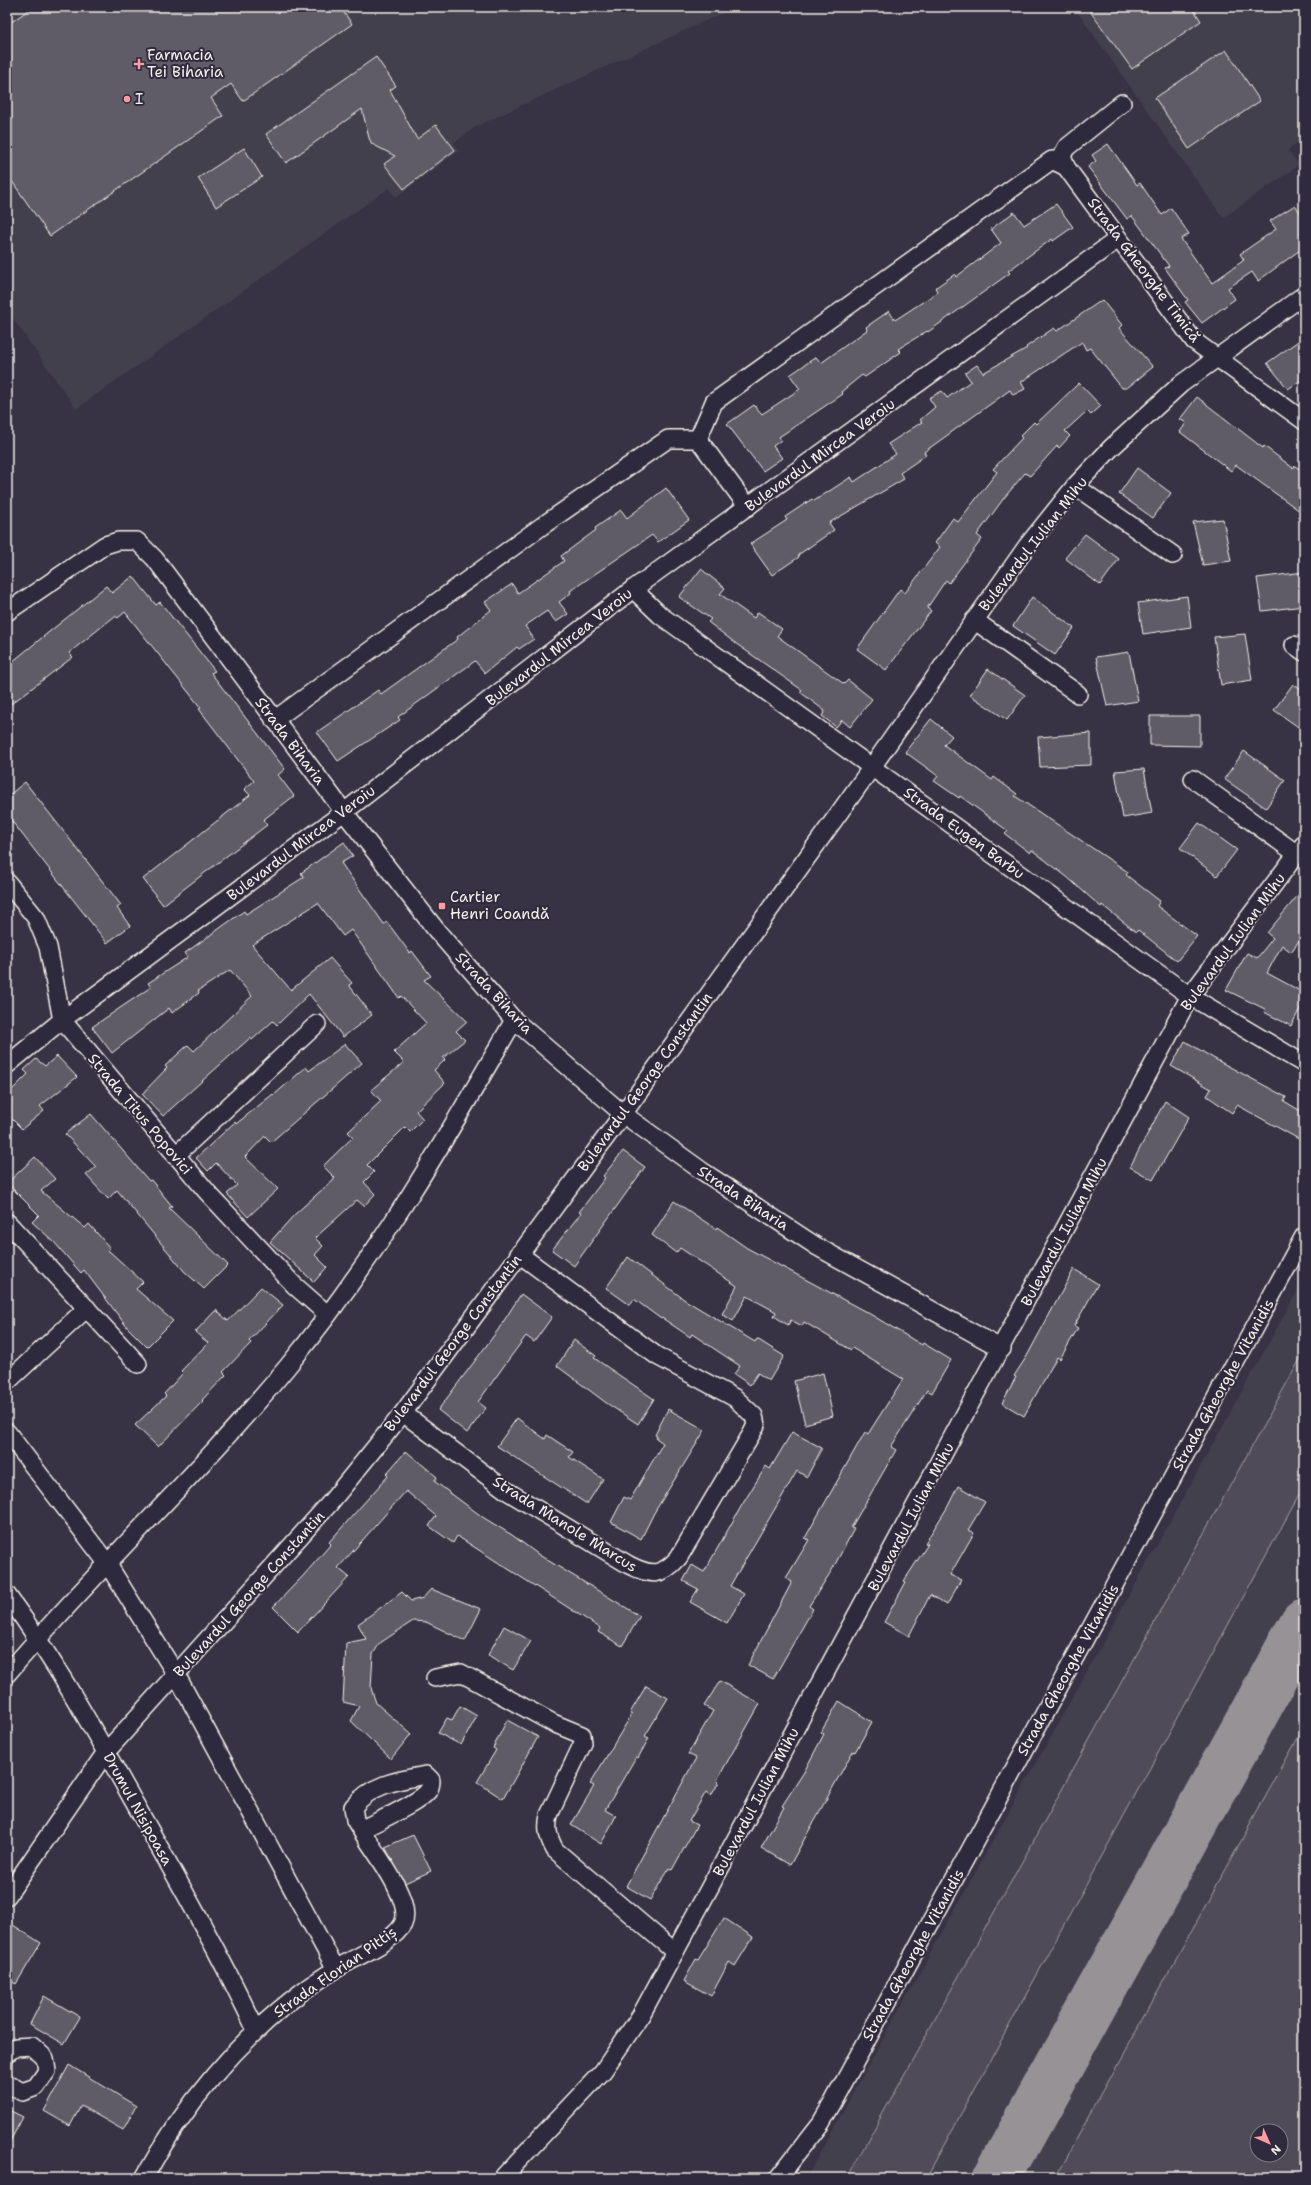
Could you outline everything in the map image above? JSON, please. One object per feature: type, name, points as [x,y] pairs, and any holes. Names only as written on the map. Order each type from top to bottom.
[{"type":"street","points":[[1066,167],[1062,156],[1066,148],[1122,103]]},
{"type":"street","points":[[698,439],[714,402],[1052,160],[1066,167]]},
{"type":"street","name":"Strada Gheorghe Timică","points":[[1066,167],[1194,341],[1304,421]]},
{"type":"street","name":"Bulevardul Mircea Veroiu","points":[[7,1065],[62,1020],[344,812],[633,589],[1118,239]]},
{"type":"street","name":"Bulevardul Iulian Mihu","points":[[872,767],[1027,546],[1075,486],[1144,417],[1181,384],[1304,295]]},
{"type":"street","points":[[274,720],[542,526],[668,439],[698,439]]},
{"type":"street","points":[[698,439],[748,507]]},
{"type":"street","points":[[1075,486],[1173,555]]},
{"type":"street","name":"Strada Biharia","points":[[7,612],[105,546],[118,541],[137,541],[155,559],[274,720],[437,931],[514,1020],[623,1114],[702,1172],[816,1246],[1002,1349]]},
{"type":"street","name":"Strada Eugen Barbu","points":[[633,589],[660,615],[1190,996],[1304,1064]]},
{"type":"street","points":[[974,620],[1078,694]]},
{"type":"street","name":"Bulevardul George Constantin","points":[[7,1896],[106,1752],[177,1676],[330,1503],[403,1413],[623,1114],[872,767]]},
{"type":"street","points":[[1193,779],[1300,849]]},
{"type":"street","name":"Bulevardul Iulian Mihu","points":[[502,2178],[603,2071],[641,2015],[1002,1349],[1190,996],[1300,849]]},
{"type":"street","name":"Strada Titus Popovici","points":[[7,882],[36,918],[48,947],[62,1020],[175,1156],[294,1285],[327,1314]]},
{"type":"street","points":[[7,1674],[107,1563],[163,1506],[244,1418],[289,1365],[327,1314],[417,1185],[514,1020]]},
{"type":"street","points":[[175,1156],[317,1024]]},
{"type":"street","points":[[7,1222],[138,1364]]},
{"type":"street","name":"Strada Gheorghe Vitanidis","points":[[778,2178],[821,2123],[832,2104],[1304,1236]]},
{"type":"street","name":"Strada Manole Marcus","points":[[403,1413],[507,1491],[629,1565],[646,1573],[657,1572],[670,1568],[679,1557],[752,1433],[756,1425],[754,1416],[735,1398],[657,1356],[519,1254]]},
{"type":"street","points":[[7,1382],[87,1308]]},
{"type":"street","points":[[7,1432],[107,1563],[177,1676],[336,1969]]},
{"type":"street","name":"Drumul Nisipoasa","points":[[7,1596],[38,1638],[106,1752],[225,1965],[256,2030]]},
{"type":"street","points":[[435,1678],[461,1673],[553,1723],[582,1735],[583,1743],[549,1814],[546,1826],[549,1839],[555,1850],[675,1952]]},
{"type":"street","name":"Strada Florian Pittiș","points":[[144,2178],[159,2151],[205,2086],[256,2030],[303,1992],[336,1969],[395,1933],[403,1923],[405,1913],[400,1893],[361,1830]]},
{"type":"street","points":[[7,2053],[16,2047],[32,2046],[45,2058],[47,2072],[36,2087],[22,2092],[7,2083]]},
{"type":"shaded area","points":[[7,7],[736,7],[477,126],[454,143],[459,151],[396,197],[389,188],[76,409],[7,310]]},
{"type":"shaded area","points":[[1074,7],[1304,7],[1304,138],[1288,150],[1299,165],[1223,218]]},
{"type":"shaded area","points":[[1304,1279],[1304,2178],[806,2178]]},
{"type":"shaded area","points":[[1304,1352],[1304,1486],[926,2178],[847,2178]]},
{"type":"shaded area","points":[[1304,1727],[1304,2178],[1055,2178]]},
{"type":"building","name":"I","points":[[33,7],[340,7],[352,24],[243,101],[231,84],[211,98],[223,116],[50,236],[7,174],[7,25]]},
{"type":"building","points":[[1087,7],[1192,7],[1201,21],[1132,69]]},
{"type":"building","points":[[1226,50],[1260,101],[1189,149],[1155,98]]},
{"type":"building","points":[[376,57],[396,86],[390,90],[417,139],[436,125],[455,150],[404,189],[384,164],[395,156],[372,144],[369,138],[362,109],[286,163],[266,134]]},
{"type":"building","points":[[1108,144],[1137,185],[1140,183],[1162,215],[1171,208],[1189,234],[1181,239],[1212,283],[1244,260],[1240,254],[1276,229],[1270,221],[1295,205],[1304,218],[1304,247],[1258,281],[1252,272],[1228,288],[1235,299],[1202,323],[1185,302],[1188,300],[1165,268],[1169,266],[1132,216],[1127,219],[1088,167],[1096,161],[1092,155]]},
{"type":"building","points":[[244,148],[262,177],[216,207],[198,178]]},
{"type":"building","points":[[1056,204],[1073,227],[1053,241],[1052,239],[1008,271],[1010,273],[928,332],[927,331],[898,349],[901,352],[865,377],[862,375],[841,392],[843,394],[779,437],[781,440],[773,446],[782,458],[763,471],[727,424],[754,405],[762,414],[800,389],[790,375],[816,357],[821,363],[867,330],[866,327],[889,311],[895,320],[938,292],[935,288],[955,274],[956,277],[1001,243],[991,229],[1014,212],[1024,225]]},
{"type":"building","points":[[1102,300],[1122,325],[1119,328],[1153,367],[1127,388],[1122,388],[1090,348],[1086,350],[1082,342],[1021,382],[1025,389],[1013,395],[1010,390],[924,452],[926,455],[900,473],[904,479],[829,523],[834,530],[798,555],[799,557],[772,575],[750,544],[787,520],[785,517],[812,499],[814,501],[851,477],[854,482],[896,454],[888,444],[922,422],[920,420],[935,407],[929,398],[942,391],[947,398],[971,381],[965,373],[977,365],[983,373],[1027,348],[1026,347],[1054,328],[1057,331]]},
{"type":"building","points":[[1304,337],[1304,378],[1288,389],[1267,363]]},
{"type":"building","points":[[1079,383],[1101,406],[1091,415],[1087,411],[1065,431],[1070,436],[1059,448],[1057,446],[1030,476],[1025,473],[1004,498],[977,535],[982,539],[949,583],[946,580],[927,608],[931,611],[886,670],[857,649],[900,589],[905,593],[940,547],[935,543],[953,518],[958,522],[997,472],[993,469],[1022,438],[1020,436],[1034,422],[1036,424]]},
{"type":"building","points":[[1197,397],[1263,448],[1264,446],[1293,468],[1295,466],[1304,472],[1304,514],[1236,465],[1231,471],[1180,432],[1186,423],[1180,419]]},
{"type":"building","points":[[1137,468],[1171,493],[1153,518],[1119,494]]},
{"type":"building","points":[[666,488],[689,520],[658,542],[652,535],[570,591],[571,593],[559,602],[568,614],[556,622],[547,611],[525,626],[534,639],[519,649],[517,647],[485,673],[475,661],[398,717],[400,720],[338,761],[317,732],[378,690],[381,694],[458,639],[457,637],[491,610],[485,602],[512,584],[518,593],[564,561],[561,556],[596,530],[595,528],[621,510],[627,518]]},
{"type":"building","points":[[1223,519],[1231,561],[1203,565],[1193,522]]},
{"type":"building","points":[[1085,534],[1119,559],[1100,585],[1065,558]]},
{"type":"building","points":[[701,569],[725,588],[720,594],[754,618],[758,612],[782,629],[777,636],[844,684],[848,680],[872,699],[850,727],[842,720],[836,727],[822,716],[825,711],[800,692],[802,690],[735,643],[708,622],[711,619],[679,597]]},
{"type":"building","points":[[1304,572],[1304,606],[1262,611],[1257,578]]},
{"type":"building","points":[[133,576],[156,605],[160,602],[215,671],[211,673],[285,769],[278,775],[294,796],[263,820],[267,825],[163,905],[143,879],[250,795],[244,789],[254,781],[199,709],[201,708],[125,612],[118,618],[115,616],[69,653],[73,657],[7,707],[7,666],[106,586],[112,593]]},
{"type":"building","points":[[1187,596],[1191,627],[1143,634],[1138,603]]},
{"type":"building","points":[[1032,597],[1074,628],[1055,655],[1013,626]]},
{"type":"building","points":[[1245,634],[1252,680],[1221,685],[1214,637]]},
{"type":"building","points":[[1129,652],[1138,701],[1107,706],[1096,657]]},
{"type":"building","points":[[988,669],[1025,695],[1007,720],[970,695]]},
{"type":"building","points":[[1293,684],[1304,692],[1304,731],[1274,710]]},
{"type":"building","points":[[1150,716],[1200,716],[1200,746],[1150,745]]},
{"type":"building","points":[[931,719],[952,736],[944,745],[992,780],[994,777],[1017,794],[1015,796],[1128,872],[1126,875],[1160,901],[1157,906],[1197,936],[1177,961],[1138,930],[1136,932],[1102,905],[1101,907],[1067,877],[1032,850],[1030,853],[1005,834],[1008,831],[960,796],[959,798],[934,781],[938,776],[905,752]]},
{"type":"building","points":[[1091,733],[1091,765],[1040,767],[1038,737]]},
{"type":"building","points":[[1244,751],[1285,780],[1266,808],[1224,779]]},
{"type":"building","points":[[1144,769],[1152,813],[1123,818],[1115,771]]},
{"type":"building","points":[[25,782],[121,905],[117,908],[130,926],[107,943],[7,815],[7,797]]},
{"type":"building","points":[[1199,823],[1237,850],[1217,876],[1180,848]]},
{"type":"building","points":[[344,842],[353,856],[341,863],[384,924],[387,922],[410,953],[412,951],[431,976],[424,980],[467,1021],[456,1031],[465,1040],[443,1058],[445,1060],[434,1070],[445,1083],[416,1111],[423,1119],[410,1132],[405,1127],[367,1165],[374,1172],[364,1182],[375,1194],[364,1206],[357,1200],[315,1238],[323,1246],[315,1255],[327,1267],[314,1282],[270,1242],[294,1215],[335,1178],[323,1166],[353,1137],[348,1132],[381,1101],[371,1090],[404,1062],[394,1052],[426,1023],[401,996],[399,998],[351,930],[343,936],[318,903],[252,945],[291,990],[330,958],[352,983],[349,985],[372,1015],[343,1037],[309,994],[277,1025],[273,1021],[252,1040],[250,1038],[163,1116],[142,1094],[167,1068],[165,1066],[188,1045],[194,1051],[252,996],[230,970],[198,991],[199,993],[172,1013],[169,1008],[112,1053],[92,1027],[151,987],[148,983],[188,957],[185,953],[244,911],[246,914],[304,877],[301,873]]},
{"type":"building","points":[[1304,888],[1304,934],[1291,952],[1282,945],[1267,973],[1304,993],[1304,1001],[1291,1026],[1264,1012],[1265,1009],[1226,990],[1247,953],[1257,958],[1273,938],[1267,933]]},
{"type":"building","points":[[1185,1041],[1213,1058],[1286,1097],[1284,1101],[1304,1113],[1304,1142],[1237,1105],[1232,1113],[1207,1096],[1211,1089],[1171,1066]]},
{"type":"building","points":[[345,1044],[362,1063],[271,1142],[265,1136],[245,1157],[278,1189],[248,1217],[227,1194],[237,1185],[216,1163],[208,1171],[196,1158],[235,1122],[236,1124],[273,1094],[274,1095],[306,1067],[309,1071]]},
{"type":"building","points":[[57,1056],[77,1077],[40,1106],[44,1111],[22,1129],[7,1114],[7,1095],[28,1074],[24,1070],[36,1059],[45,1066]]},
{"type":"building","points":[[1165,1101],[1189,1117],[1153,1180],[1130,1167]]},
{"type":"building","points":[[91,1114],[149,1181],[151,1180],[172,1206],[169,1208],[228,1265],[204,1289],[184,1271],[117,1190],[108,1199],[86,1175],[96,1167],[65,1134]]},
{"type":"building","points":[[623,1151],[645,1167],[574,1266],[552,1250],[581,1213],[579,1212],[605,1178],[603,1176]]},
{"type":"building","points":[[35,1157],[55,1179],[41,1191],[85,1228],[89,1224],[110,1248],[108,1250],[143,1282],[136,1289],[173,1321],[147,1347],[127,1327],[84,1270],[81,1273],[54,1242],[32,1222],[39,1215],[7,1183]]},
{"type":"building","points":[[674,1201],[716,1229],[717,1227],[747,1248],[870,1314],[922,1345],[923,1343],[951,1360],[932,1393],[927,1390],[891,1447],[896,1450],[851,1528],[854,1529],[832,1570],[809,1606],[813,1609],[773,1679],[748,1665],[792,1582],[786,1578],[809,1540],[805,1538],[865,1432],[868,1434],[903,1379],[852,1348],[851,1350],[804,1322],[802,1326],[791,1320],[788,1325],[774,1316],[776,1312],[747,1296],[733,1321],[722,1314],[737,1286],[680,1248],[676,1253],[652,1235]]},
{"type":"building","points":[[628,1257],[685,1300],[755,1342],[757,1339],[784,1356],[769,1381],[758,1373],[750,1385],[734,1374],[740,1366],[692,1334],[690,1337],[662,1318],[661,1319],[634,1299],[630,1305],[606,1288]]},
{"type":"building","points":[[1074,1269],[1098,1284],[1074,1326],[1078,1328],[1060,1359],[1057,1357],[1024,1416],[1002,1403],[1016,1377],[1014,1376],[1027,1356]]},
{"type":"building","points":[[261,1287],[283,1305],[249,1341],[251,1343],[223,1372],[226,1375],[158,1447],[135,1425],[166,1396],[164,1394],[183,1373],[181,1371],[208,1343],[195,1332],[216,1310],[228,1321]]},
{"type":"building","points":[[521,1294],[552,1317],[534,1342],[526,1336],[506,1363],[478,1402],[486,1408],[467,1433],[438,1410],[498,1330]]},
{"type":"building","points":[[574,1340],[596,1356],[594,1358],[654,1399],[638,1424],[605,1402],[557,1366]]},
{"type":"building","points":[[823,1373],[833,1416],[805,1424],[794,1381]]},
{"type":"building","points":[[668,1409],[705,1430],[654,1513],[641,1539],[611,1522],[624,1497],[630,1500],[663,1443],[656,1438],[657,1436],[655,1435]]},
{"type":"building","points":[[517,1418],[545,1439],[547,1435],[573,1452],[569,1457],[603,1479],[587,1504],[497,1446]]},
{"type":"building","points":[[792,1432],[822,1448],[807,1477],[797,1471],[730,1586],[744,1594],[727,1623],[690,1602],[698,1589],[683,1581],[692,1565],[704,1572],[766,1466],[770,1469]]},
{"type":"building","points":[[406,1451],[437,1477],[434,1481],[484,1518],[512,1535],[539,1555],[640,1616],[622,1646],[598,1632],[600,1628],[457,1536],[453,1543],[429,1526],[436,1516],[406,1491],[338,1568],[349,1577],[298,1632],[273,1607],[331,1544],[329,1542],[388,1476],[386,1474]]},
{"type":"building","points":[[958,1486],[985,1502],[968,1530],[974,1533],[950,1575],[961,1580],[947,1605],[930,1595],[909,1636],[884,1622],[906,1582],[904,1581],[928,1544],[925,1543],[947,1508]]},
{"type":"building","points":[[431,1589],[481,1609],[465,1641],[426,1622],[413,1621],[380,1643],[373,1654],[371,1688],[376,1703],[411,1734],[391,1759],[351,1721],[359,1706],[343,1702],[346,1643],[366,1639],[358,1624],[402,1592],[411,1601],[423,1598]]},
{"type":"building","points":[[504,1626],[531,1641],[513,1670],[488,1655]]},
{"type":"building","points":[[720,1681],[760,1704],[717,1780],[719,1782],[711,1796],[706,1792],[689,1821],[697,1825],[672,1870],[669,1868],[650,1900],[626,1886],[696,1758],[688,1754],[713,1711],[704,1706]]},
{"type":"building","points":[[646,1686],[668,1698],[645,1736],[649,1738],[638,1758],[636,1757],[605,1810],[616,1816],[601,1844],[571,1825],[594,1786],[590,1784],[632,1714],[630,1713]]},
{"type":"building","points":[[839,1701],[872,1722],[855,1752],[853,1751],[790,1865],[761,1848],[784,1807],[782,1806],[804,1772],[824,1734],[821,1732]]},
{"type":"building","points":[[460,1706],[477,1716],[461,1745],[438,1733],[447,1718],[452,1720]]},
{"type":"building","points":[[507,1720],[538,1737],[503,1799],[477,1782],[496,1750],[493,1748]]},
{"type":"building","points":[[413,1835],[431,1871],[405,1883],[385,1847]]},
{"type":"building","points":[[724,1918],[753,1937],[735,1966],[729,1962],[711,1996],[684,1981],[696,1959],[698,1960]]},
{"type":"building","points":[[13,1925],[41,1943],[16,1984],[7,1979],[7,1935]]},
{"type":"building","points":[[44,1996],[80,2017],[64,2044],[30,2024]]},
{"type":"building","points":[[69,2065],[136,2106],[123,2130],[81,2106],[70,2126],[44,2111]]},
{"type":"building","points":[[7,2109],[23,2117],[7,2147]]},
{"type":"taxiway","points":[[997,2178],[1304,1623]]},
{"type":"place","name":"Farmacia Tei Biharia","points":[[139,64]]},
{"type":"place","name":"I","points":[[127,99]]},
{"type":"place","name":"Cartier Henri Coandă","points":[[442,906]]}]
